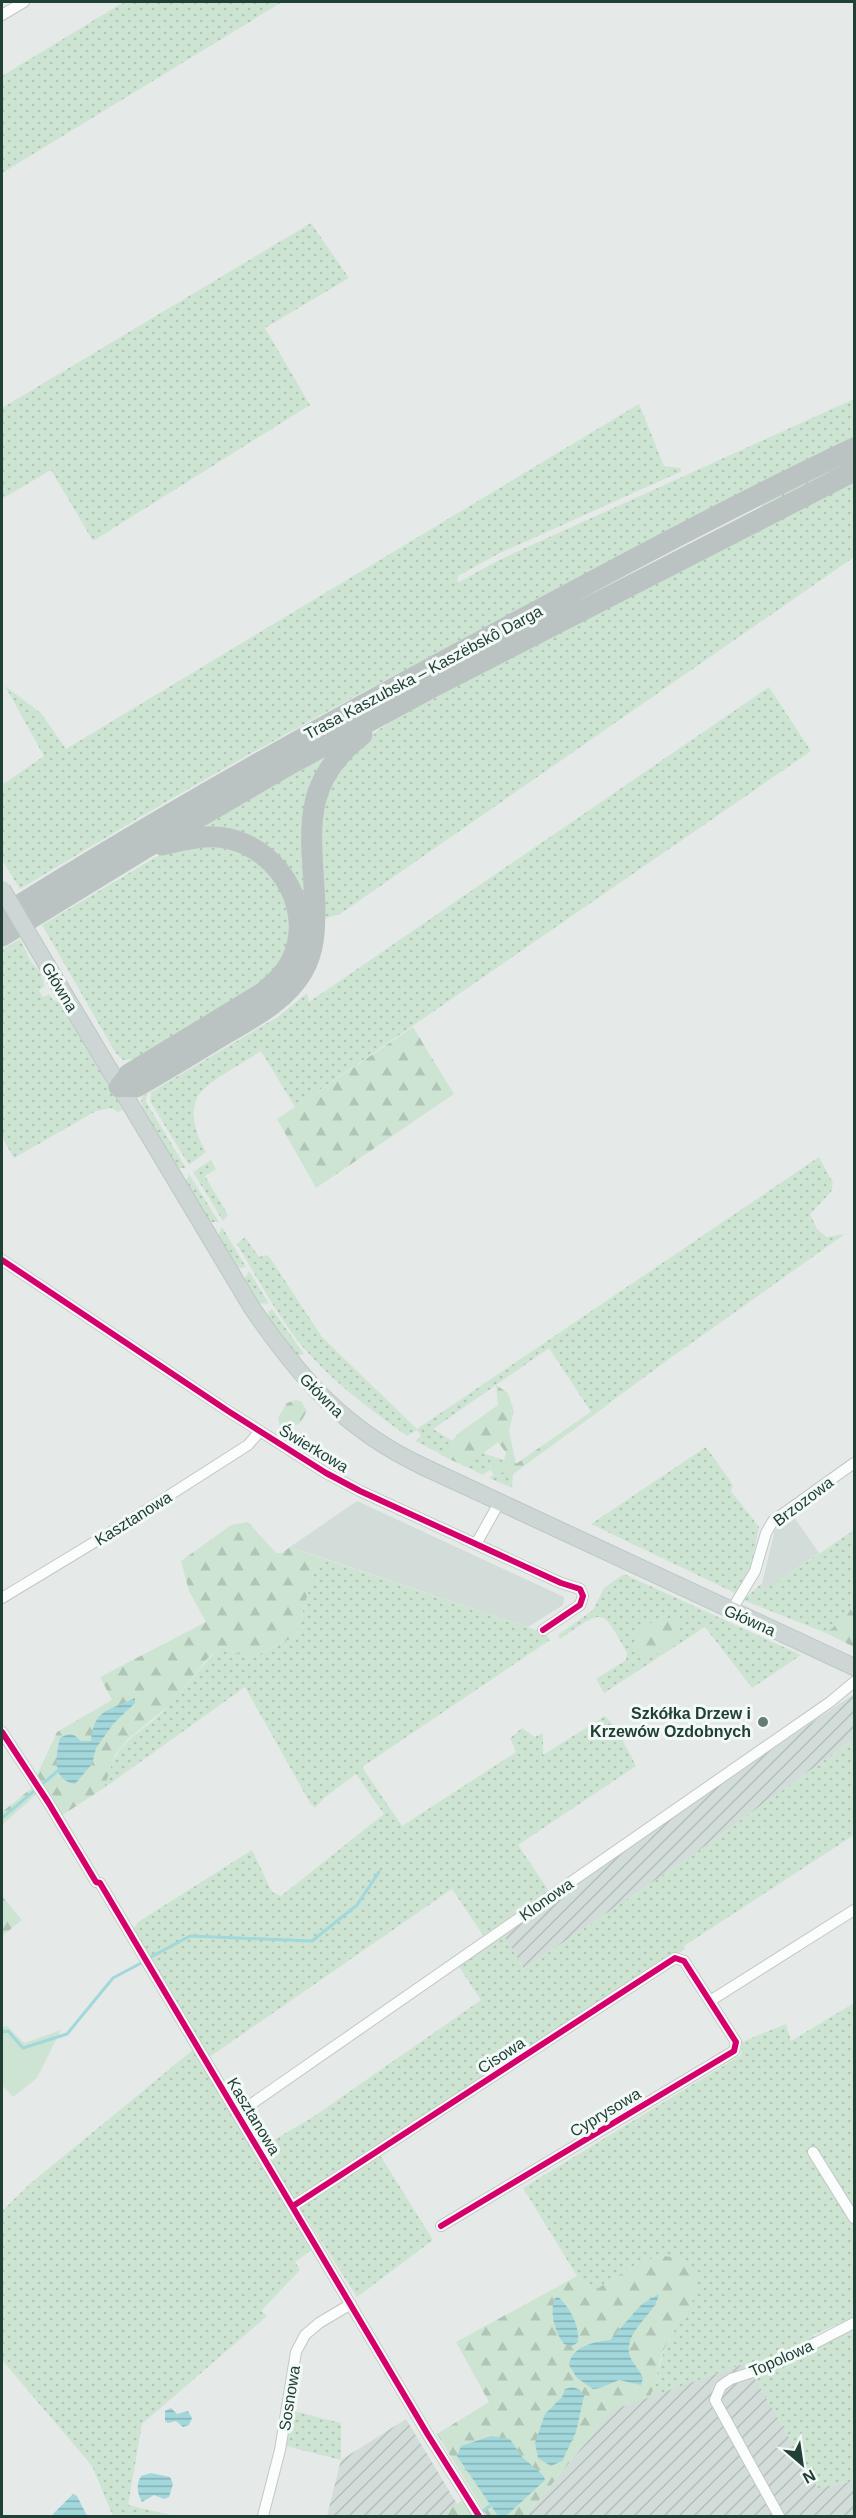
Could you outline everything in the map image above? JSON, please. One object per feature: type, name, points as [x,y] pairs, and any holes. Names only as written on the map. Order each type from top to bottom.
[{"type":"highway","name":"Trasa Kaszubska – Kaszëbskô Darga","points":[[2,916],[184,805],[334,720],[604,575],[855,448]]},
{"type":"highway","name":"Trasa Kaszubska – Kaszëbskô Darga","points":[[2,936],[144,849],[284,768],[433,687],[855,471]]},
{"type":"highway","points":[[119,1087],[136,1087],[155,1076],[262,1012],[295,983],[309,960],[314,937],[312,824],[319,785],[343,750],[433,687]]},
{"type":"highway","points":[[119,1087],[129,1074],[264,992],[275,983],[291,962],[299,938],[298,910],[288,883],[280,871],[258,851],[244,843],[217,836],[203,836],[144,849]]},
{"type":"main road","name":"Główna","points":[[2,889],[252,1308],[277,1345],[313,1389],[349,1421],[393,1453],[731,1611],[853,1664]]},
{"type":"street","points":[[2,15],[24,2]]},
{"type":"street","name":"Świerkowa","points":[[2,1260],[260,1431],[360,1491],[561,1583],[580,1589],[583,1596],[580,1605],[543,1630]]},
{"type":"street","name":"Kasztanowa","points":[[2,1598],[126,1523],[248,1445],[260,1431]]},
{"type":"street","name":"Brzozowa","points":[[731,1611],[755,1572],[766,1533],[773,1521],[855,1463]]},
{"type":"street","points":[[476,1544],[499,1503]]},
{"type":"street","name":"Klonowa","points":[[237,2114],[830,1702],[855,1682]]},
{"type":"street","name":"Kasztanowa","points":[[2,1732],[48,1802],[96,1882],[100,1883],[479,2517]]},
{"type":"street","points":[[710,2001],[855,1910]]},
{"type":"street","name":"Cisowa","points":[[292,2206],[675,1958],[684,1960],[710,2001]]},
{"type":"street","name":"Cyprysowa","points":[[441,2226],[734,2051],[736,2042],[710,2001]]},
{"type":"street","points":[[813,2152],[855,2218]]},
{"type":"street","name":"Sosnowa","points":[[263,2517],[280,2450],[296,2352],[306,2335],[319,2323],[351,2304]]},
{"type":"street","name":"Topolowa","points":[[779,2517],[715,2400],[721,2386],[731,2379],[771,2366],[855,2323]]},
{"type":"shaded area","points":[[357,1501],[564,1597],[563,1605],[528,1627],[290,1547]]},
{"type":"shaded area","points":[[794,1517],[819,1553],[764,1591],[762,1583],[775,1530]]},
{"type":"shaded area","points":[[854,1694],[854,1739],[684,1861],[524,1969],[503,1934]]},
{"type":"shaded area","points":[[746,2363],[818,2488],[854,2481],[854,2516],[526,2516],[612,2410]]},
{"type":"shaded area","points":[[406,2419],[457,2504],[440,2516],[327,2516],[341,2460]]},
{"type":"green space","points":[[124,2],[282,2],[2,173],[2,76]]},
{"type":"green space","points":[[311,223],[349,278],[265,328],[310,405],[93,541],[51,470],[2,499],[2,408]]},
{"type":"green space","points":[[854,399],[854,441],[510,615],[339,705],[171,799],[20,889],[2,860],[2,785],[44,756],[5,686],[41,713],[66,749],[639,404],[664,466],[680,468],[682,471],[498,554],[458,576],[457,581]]},
{"type":"green space","points":[[854,458],[854,465],[763,508],[760,503]]},
{"type":"green space","points":[[854,481],[854,557],[340,914],[321,920],[319,824],[330,777],[364,739],[392,721],[542,641]]},
{"type":"green space","points":[[769,687],[811,751],[295,1107],[261,1051],[222,1076],[202,1091],[194,1105],[196,1130],[206,1152],[189,1165],[150,1101],[151,1092],[279,1016],[307,993],[309,1002]]},
{"type":"green space","points":[[331,753],[323,768],[310,931],[288,977],[292,878],[197,829]]},
{"type":"green space","points":[[212,842],[258,858],[291,905],[290,950],[267,982],[137,1059],[123,1060],[115,1052],[42,925],[154,858],[169,851]]},
{"type":"green space","points":[[20,939],[31,962],[40,971],[45,986],[39,990],[43,997],[49,994],[53,1000],[59,1002],[123,1110],[118,1112],[111,1108],[96,1111],[14,1158],[2,1137],[2,950]]},
{"type":"green space","points":[[413,1027],[454,1094],[316,1188],[277,1119]]},
{"type":"green space","points":[[147,1088],[146,1102],[186,1168],[178,1168],[143,1109],[141,1100]]},
{"type":"green space","points":[[819,1157],[833,1183],[831,1192],[810,1214],[817,1229],[827,1237],[845,1234],[669,1359],[513,1474],[512,1488],[489,1478],[512,1463],[516,1464],[591,1412],[549,1348],[433,1429],[461,1446],[504,1460],[483,1475],[415,1441],[421,1436],[417,1430],[407,1436],[333,1378],[300,1344],[271,1302],[237,1244],[245,1237],[259,1257],[268,1255],[322,1337],[417,1429]]},
{"type":"green space","points":[[211,1160],[216,1169],[205,1176],[228,1215],[223,1221],[193,1172]]},
{"type":"green space","points":[[189,1174],[219,1222],[210,1222],[186,1181]]},
{"type":"green space","points":[[222,1227],[246,1267],[236,1266],[218,1236]]},
{"type":"green space","points":[[249,1271],[269,1304],[259,1303],[244,1280]]},
{"type":"green space","points":[[272,1309],[304,1354],[297,1356],[269,1319],[268,1312]]},
{"type":"green space","points":[[496,1385],[508,1393],[514,1411],[509,1430],[516,1464],[608,1400],[610,1403],[513,1474],[493,1474],[490,1469],[504,1460],[506,1453],[498,1442],[466,1467],[439,1454],[460,1432],[498,1405]]},
{"type":"green space","points":[[295,1400],[301,1401],[307,1411],[300,1423],[290,1429],[280,1426],[278,1418],[287,1403]]},
{"type":"green space","points":[[706,1447],[733,1485],[731,1491],[759,1527],[751,1566],[735,1593],[591,1524]]},
{"type":"green space","points":[[248,1522],[276,1553],[282,1553],[290,1547],[318,1557],[296,1636],[249,1659],[222,1646],[207,1659],[171,1704],[128,1739],[115,1755],[104,1788],[61,1816],[36,1777],[57,1732],[112,1700],[100,1677],[206,1622],[189,1591],[181,1561],[231,1525]]},
{"type":"green space","points":[[854,1530],[854,1603],[846,1617],[826,1633],[743,1600],[762,1583],[765,1590]]},
{"type":"green space","points":[[318,1557],[545,1633],[550,1640],[362,1767],[402,1826],[516,1752],[510,1738],[522,1728],[535,1737],[543,1733],[543,1755],[605,1716],[617,1729],[636,1766],[518,1845],[549,1891],[483,1935],[452,1889],[208,2058],[133,1930],[138,1922],[252,1850],[272,1892],[281,1896],[384,1814],[356,1774],[324,1798],[315,1808],[310,1803],[245,1687],[104,1788],[109,1770],[123,1746],[161,1714],[222,1646],[249,1659],[296,1636]]},
{"type":"green space","points":[[624,1574],[801,1655],[752,1688],[705,1627],[604,1693],[596,1679],[626,1660],[627,1653],[612,1627],[600,1617],[585,1622],[560,1639],[558,1635],[593,1610],[604,1588]]},
{"type":"green space","points":[[854,1603],[854,1647],[826,1633],[846,1617]]},
{"type":"green space","points":[[663,1617],[675,1619],[681,1626],[676,1638],[657,1654],[644,1658],[636,1654],[633,1644],[642,1627]]},
{"type":"green space","points":[[854,1739],[854,1835],[684,1946],[685,1949],[295,2200],[262,2147],[313,2117],[481,2000],[459,1967],[503,1934],[524,1969],[684,1861]]},
{"type":"green space","points":[[33,1787],[38,1793],[2,1825],[2,1812]]},
{"type":"green space","points":[[2,1896],[22,1920],[2,1936]]},
{"type":"green space","points":[[854,2003],[854,2317],[809,2337],[854,2331],[854,2481],[818,2488],[746,2363],[650,2397],[666,2344],[694,2298],[639,2263],[590,2293],[577,2276],[523,2188],[741,2055],[742,2042],[786,2024],[791,2041]]},
{"type":"green space","points":[[7,2026],[24,2043],[61,2030],[37,2078],[13,2097],[2,2085],[2,2027]]},
{"type":"green space","points":[[194,2049],[313,2249],[295,2262],[300,2270],[261,2311],[267,2316],[142,2424],[128,2505],[175,2516],[113,2516],[92,2466],[2,2360],[2,2211],[31,2183]]},
{"type":"green space","points":[[380,2155],[433,2240],[357,2297],[300,2208]]},
{"type":"green space","points":[[659,2256],[682,2259],[690,2265],[696,2286],[687,2312],[664,2349],[650,2397],[612,2410],[526,2516],[487,2516],[437,2434],[489,2402],[456,2342],[577,2276],[590,2293],[639,2263]]},
{"type":"green space","points":[[294,2411],[341,2423],[341,2460],[286,2446]]},
{"type":"green space","points":[[464,2499],[474,2516],[440,2516]]},
{"type":"water","points":[[135,1698],[135,1703],[114,1723],[96,1748],[92,1764],[75,1784],[62,1778],[57,1766],[60,1738],[71,1734],[81,1741],[91,1741],[95,1723],[104,1712]]},
{"type":"water","points":[[659,2294],[629,2344],[630,2356],[643,2378],[641,2385],[619,2380],[593,2389],[577,2378],[569,2365],[574,2353],[585,2346],[610,2340],[642,2304]]},
{"type":"water","points":[[558,2297],[576,2324],[578,2342],[572,2346],[564,2344],[554,2322],[553,2304],[555,2298]]},
{"type":"water","points":[[573,2387],[580,2390],[584,2396],[576,2432],[562,2461],[551,2466],[538,2458],[535,2443],[545,2414],[562,2397],[565,2389]]},
{"type":"water","points":[[171,2408],[177,2414],[188,2411],[192,2418],[189,2425],[183,2427],[176,2421],[168,2423],[165,2421],[165,2411]]},
{"type":"water","points":[[491,2436],[510,2439],[522,2457],[543,2475],[545,2480],[506,2516],[498,2516],[457,2456],[461,2446]]},
{"type":"water","points":[[151,2473],[170,2477],[173,2484],[169,2497],[164,2499],[154,2495],[142,2502],[138,2492],[138,2483],[141,2476]]},
{"type":"water","points":[[73,2494],[77,2496],[87,2516],[53,2516],[53,2514]]},
{"type":"waterway","points":[[2,1818],[59,1770]]},
{"type":"waterway","points":[[149,1958],[190,1936],[312,1941],[357,1905],[379,1872]]},
{"type":"waterway","points":[[2,2032],[8,2031],[23,2048],[67,2034],[113,1978],[143,1962]]},
{"type":"waterway","points":[[479,2514],[490,2506]]},
{"type":"cycle path","points":[[2,1260],[228,1411],[326,1473],[360,1491],[561,1583],[580,1589],[583,1596],[580,1605],[543,1630]]},
{"type":"cycle path","points":[[2,1732],[48,1802],[96,1882],[100,1883],[428,2435],[479,2516]]},
{"type":"cycle path","points":[[293,2206],[675,1958],[684,1961],[736,2042],[734,2051],[441,2226]]},
{"type":"place","name":"Szkółka Drzew i Krzewów Ozdobnych","points":[[763,1722]]}]
